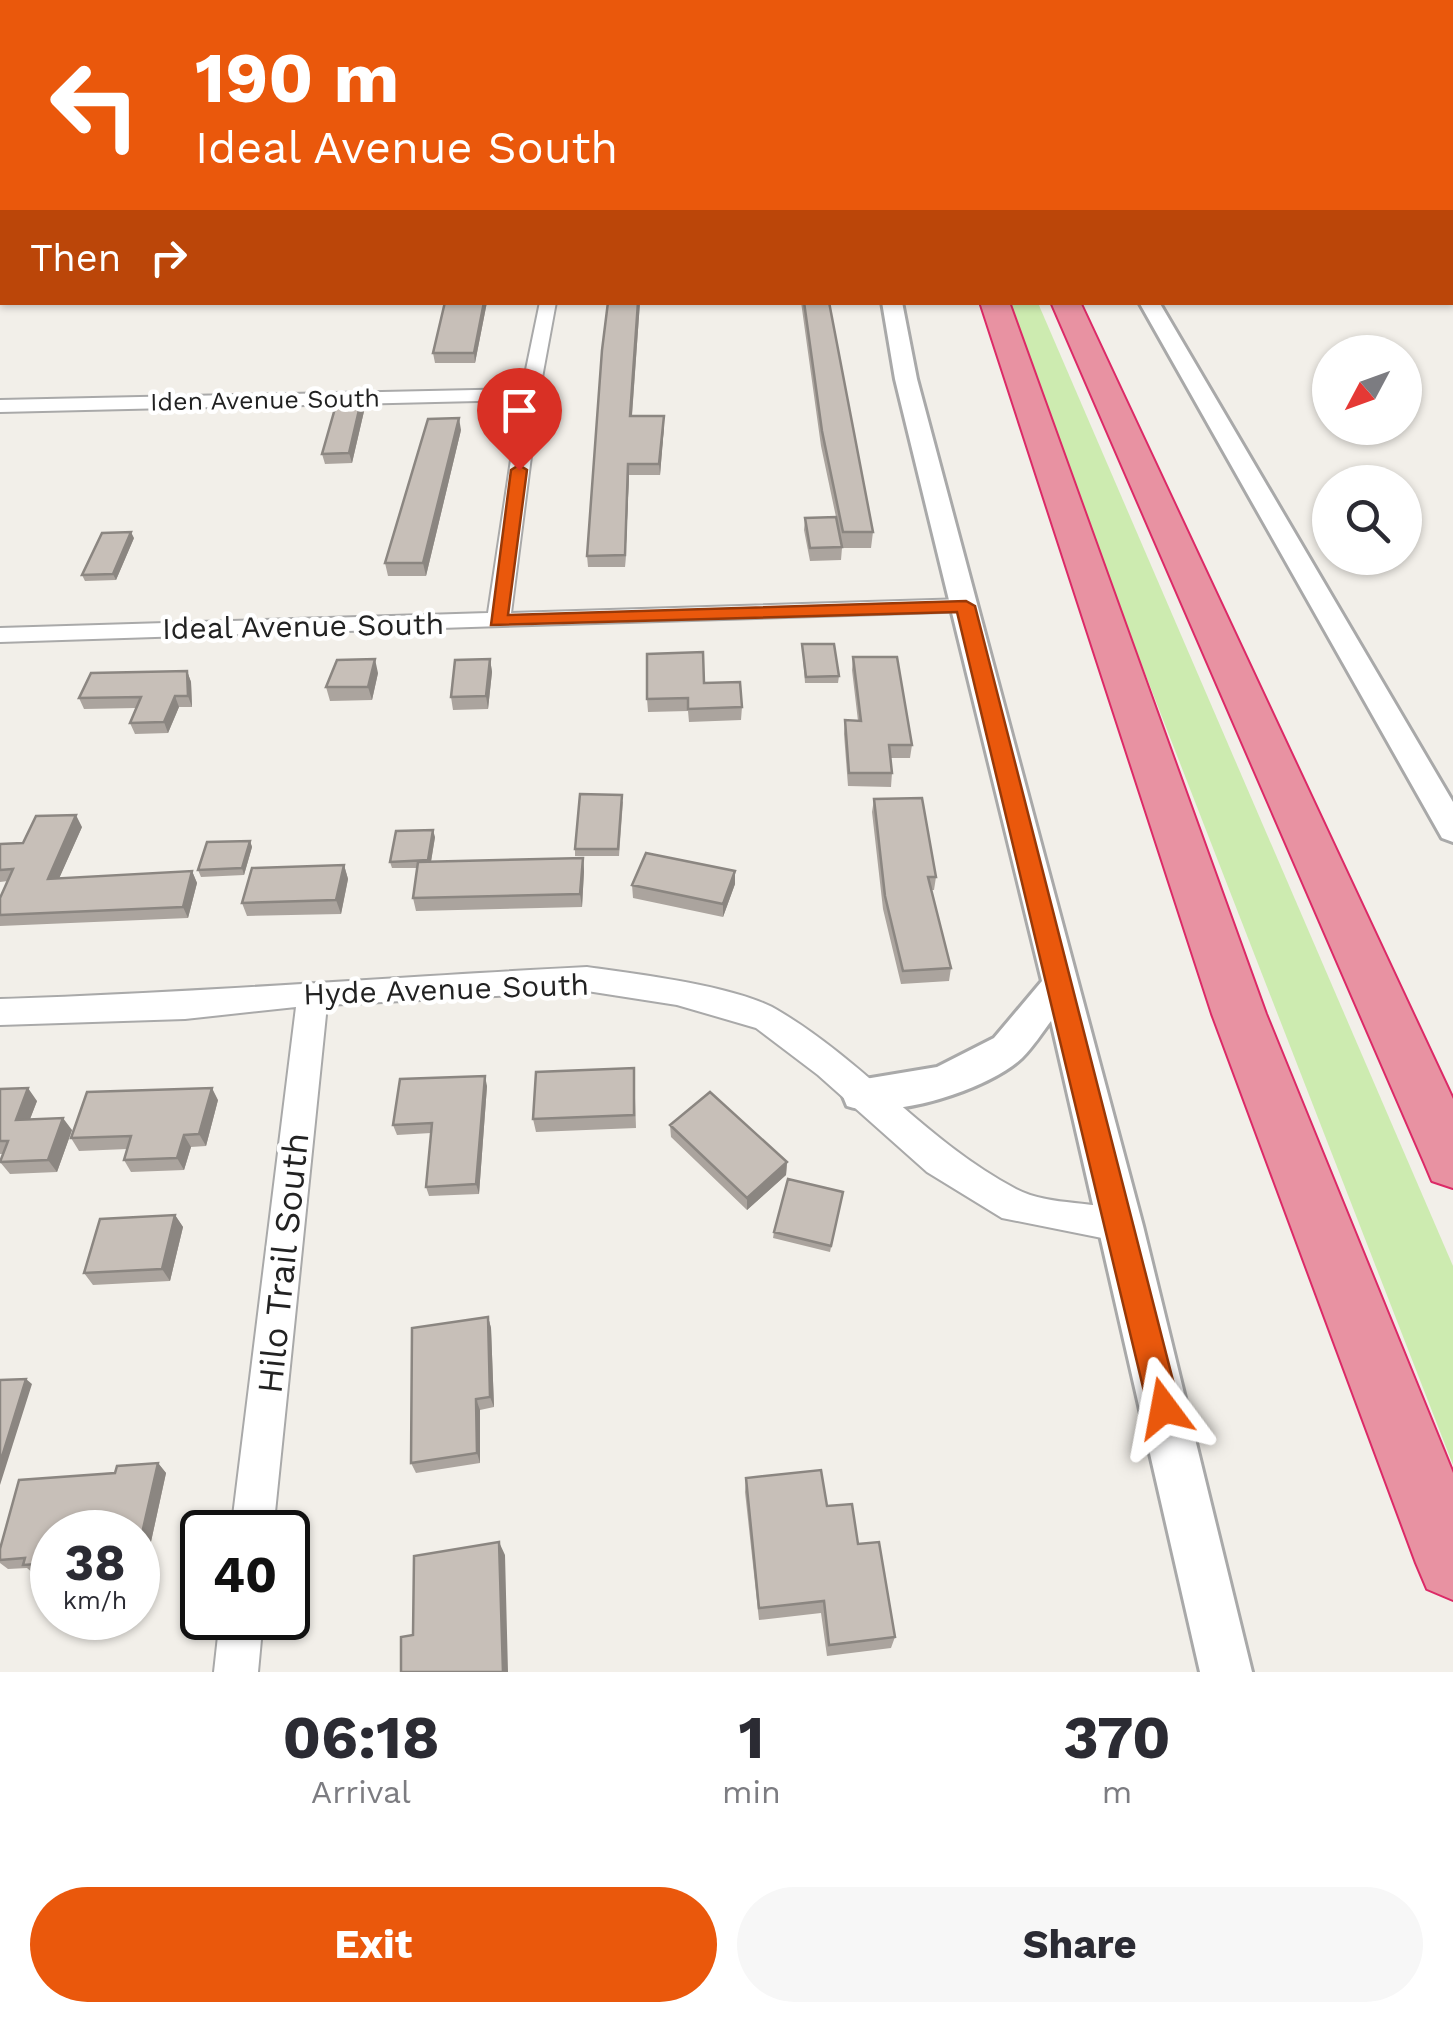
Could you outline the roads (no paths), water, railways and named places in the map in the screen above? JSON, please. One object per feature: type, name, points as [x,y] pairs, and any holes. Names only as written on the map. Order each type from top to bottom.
[{"type":"highway","points":[[995,305],[1239,1014],[1453,1563]]},
{"type":"highway","points":[[1066,305],[1453,1162]]},
{"type":"street","points":[[498,621],[530,394],[547,305]]},
{"type":"street","points":[[893,305],[906,379],[1122,1226],[1226,1672]]},
{"type":"street","points":[[1151,305],[1453,830]]},
{"type":"street","name":"Iden Avenue South","points":[[0,406],[530,394]]},
{"type":"street","name":"Ideal Avenue South","points":[[0,635],[966,606]]},
{"type":"street","name":"Hyde Avenue South","points":[[0,1012],[185,1006],[313,993],[588,979],[676,993],[766,1018],[938,1161],[1014,1207],[1122,1226]]},
{"type":"street","points":[[861,1094],[944,1083],[1007,1049],[1060,983]]},
{"type":"street","name":"Hilo Trail South","points":[[254,1510],[313,993]]},
{"type":"street","points":[[236,1672],[240,1640]]}]
